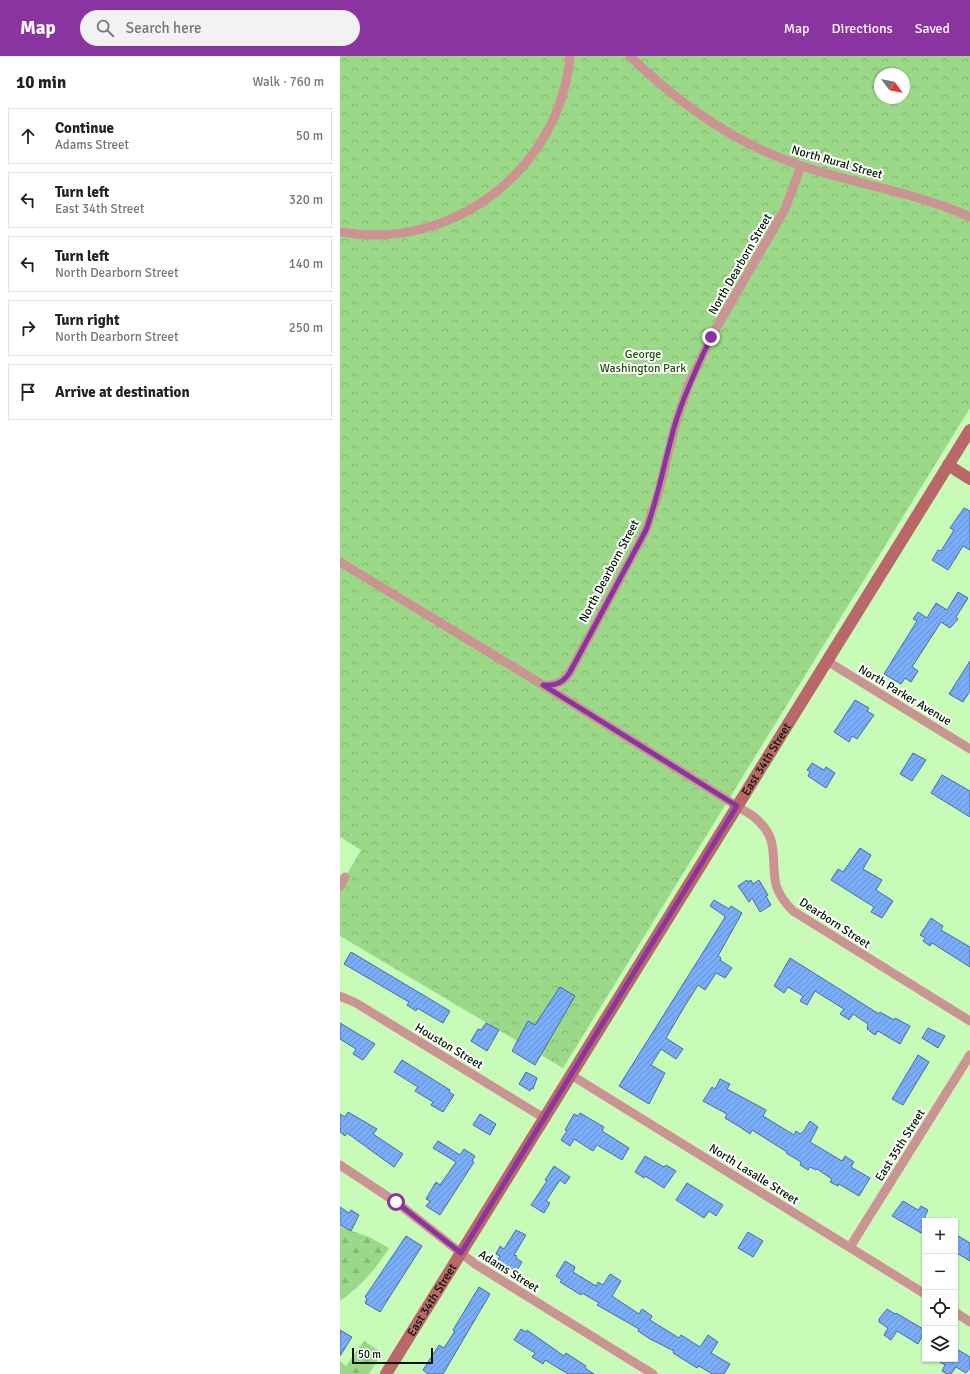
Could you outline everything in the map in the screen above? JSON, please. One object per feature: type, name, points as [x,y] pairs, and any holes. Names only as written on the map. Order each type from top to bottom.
[{"type":"main road","name":"East 34th Street","points":[[386,1374],[970,430]]},
{"type":"main road","points":[[948,465],[970,479]]},
{"type":"street","points":[[340,232],[375,235],[418,230],[457,216],[492,196],[523,168],[547,134],[558,110],[565,88],[570,56]]},
{"type":"street","name":"North Rural Street","points":[[630,56],[668,92],[714,125],[755,147],[801,166],[897,191],[970,217]]},
{"type":"street","name":"North Dearborn Street","points":[[543,685],[551,686],[560,684],[567,677],[638,546],[653,510],[676,422],[689,384],[711,337],[785,209],[801,166]]},
{"type":"street","points":[[340,562],[543,685],[737,806]]},
{"type":"street","name":"North Parker Avenue","points":[[827,661],[970,749]]},
{"type":"street","name":"Dearborn Street","points":[[737,806],[756,819],[768,834],[774,849],[778,889],[793,911],[970,1021]]},
{"type":"street","points":[[340,886],[345,877]]},
{"type":"street","name":"Houston Street","points":[[340,996],[356,1003],[544,1118]]},
{"type":"street","name":"East 35th Street","points":[[850,1247],[970,1055]]},
{"type":"street","name":"North Lasalle Street","points":[[571,1074],[922,1292]]},
{"type":"street","name":"Adams Street","points":[[340,1165],[396,1202],[475,1264],[653,1374]]},
{"type":"street","points":[[958,1314],[970,1322]]},
{"type":"green space","name":"George Washington Park","points":[[340,56],[970,56],[970,408],[563,1068],[340,936],[340,886],[361,850],[340,837]]},
{"type":"green space","points":[[340,1227],[369,1237],[389,1248],[367,1277],[340,1301]]},
{"type":"green space","points":[[364,1341],[382,1353],[369,1374],[340,1374],[340,1361],[346,1366]]},
{"type":"building","points":[[964,508],[970,511],[970,550],[963,546],[948,570],[932,560],[938,550],[941,551],[954,530],[950,528]]},
{"type":"building","points":[[958,592],[968,598],[956,617],[958,619],[950,628],[941,622],[912,667],[918,671],[911,682],[905,678],[901,684],[884,674],[917,621],[913,619],[918,612],[927,618],[936,603],[947,610]]},
{"type":"building","points":[[970,661],[970,691],[963,702],[949,694]]},
{"type":"building","points":[[855,700],[869,708],[867,711],[874,715],[857,739],[852,736],[849,742],[834,732]]},
{"type":"building","points":[[913,753],[926,760],[912,781],[900,774]]},
{"type":"building","points":[[812,763],[824,770],[826,767],[835,773],[826,788],[808,776],[810,772],[807,770]]},
{"type":"building","points":[[942,775],[970,791],[970,817],[931,793]]},
{"type":"building","points":[[860,848],[871,855],[863,869],[882,880],[876,890],[893,901],[882,918],[871,912],[874,907],[831,880],[838,869],[843,872]]},
{"type":"building","points":[[747,880],[748,882],[751,880],[753,884],[759,880],[768,895],[766,896],[771,905],[760,912],[752,898],[749,902],[738,886]]},
{"type":"building","points":[[714,900],[729,909],[731,906],[742,913],[718,956],[721,958],[720,960],[732,968],[725,978],[716,973],[705,990],[698,985],[686,1004],[666,1038],[683,1049],[676,1059],[661,1049],[651,1065],[665,1073],[649,1104],[619,1086],[724,919],[725,916],[710,906]]},
{"type":"building","points":[[931,918],[943,926],[941,930],[970,947],[970,967],[932,943],[930,946],[923,941],[925,938],[920,935]]},
{"type":"building","points":[[351,952],[450,1011],[443,1023],[417,1008],[416,1011],[407,1005],[409,1002],[344,964]]},
{"type":"building","points":[[790,958],[879,1014],[880,1012],[894,1020],[895,1018],[910,1026],[900,1044],[878,1031],[875,1035],[867,1029],[868,1024],[853,1014],[849,1020],[840,1014],[844,1009],[815,991],[807,1005],[800,1001],[803,996],[788,987],[784,993],[774,986]]},
{"type":"building","points":[[560,987],[575,996],[535,1065],[512,1051],[528,1021],[535,1025]]},
{"type":"building","points":[[340,1023],[375,1044],[363,1060],[353,1054],[356,1049],[340,1039]]},
{"type":"building","points":[[486,1023],[499,1030],[487,1051],[471,1041],[478,1029],[481,1030]]},
{"type":"building","points":[[928,1028],[945,1036],[938,1048],[922,1038]]},
{"type":"building","points":[[918,1055],[929,1062],[903,1105],[892,1099]]},
{"type":"building","points":[[402,1060],[450,1090],[449,1092],[454,1095],[443,1112],[431,1105],[433,1102],[415,1091],[418,1087],[394,1072]]},
{"type":"building","points":[[526,1072],[537,1078],[533,1089],[531,1088],[530,1091],[519,1084]]},
{"type":"building","points":[[720,1079],[730,1084],[727,1089],[766,1110],[763,1116],[794,1135],[796,1131],[800,1134],[803,1132],[810,1121],[818,1127],[810,1142],[842,1161],[845,1156],[854,1162],[851,1167],[870,1178],[859,1196],[839,1184],[838,1186],[830,1182],[832,1179],[817,1169],[816,1170],[810,1167],[808,1170],[800,1165],[801,1162],[786,1153],[787,1152],[752,1130],[750,1134],[725,1118],[727,1114],[703,1101],[712,1087],[715,1089]]},
{"type":"building","points":[[348,1112],[377,1129],[373,1134],[403,1154],[394,1167],[347,1133],[345,1136],[340,1132],[340,1114],[345,1117]]},
{"type":"building","points":[[580,1113],[604,1127],[602,1131],[629,1148],[622,1160],[597,1145],[593,1151],[574,1139],[570,1146],[561,1140],[567,1131],[565,1130],[574,1114],[578,1116]]},
{"type":"building","points":[[480,1114],[496,1124],[490,1135],[473,1125]]},
{"type":"building","points":[[438,1141],[460,1155],[464,1149],[475,1156],[472,1161],[474,1162],[440,1215],[426,1206],[430,1201],[426,1199],[436,1182],[440,1185],[456,1162],[433,1148]]},
{"type":"building","points":[[645,1156],[664,1167],[666,1165],[676,1171],[664,1188],[645,1176],[644,1178],[635,1172]]},
{"type":"building","points":[[554,1166],[570,1177],[565,1184],[560,1180],[546,1201],[550,1203],[544,1213],[531,1205],[547,1181],[545,1180]]},
{"type":"building","points":[[687,1183],[723,1205],[716,1216],[709,1211],[704,1218],[676,1200]]},
{"type":"building","points":[[903,1201],[918,1210],[921,1206],[928,1210],[925,1218],[922,1218],[921,1233],[892,1216]]},
{"type":"building","points":[[340,1207],[349,1213],[351,1210],[359,1215],[351,1231],[340,1225]]},
{"type":"building","points":[[516,1230],[526,1235],[514,1255],[517,1256],[516,1258],[522,1262],[516,1272],[497,1261],[500,1256],[496,1254],[500,1246],[504,1249]]},
{"type":"building","points":[[748,1232],[763,1241],[753,1257],[738,1248]]},
{"type":"building","points":[[406,1236],[422,1246],[380,1312],[365,1303],[367,1299],[365,1297]]},
{"type":"building","points":[[958,1236],[970,1243],[970,1261],[958,1254]]},
{"type":"building","points":[[565,1261],[575,1267],[573,1272],[596,1286],[598,1282],[603,1285],[610,1274],[621,1281],[612,1296],[639,1314],[642,1309],[652,1316],[650,1320],[679,1338],[681,1335],[700,1347],[708,1335],[718,1342],[711,1353],[730,1364],[724,1374],[712,1374],[699,1366],[697,1368],[673,1353],[674,1351],[650,1339],[638,1331],[639,1329],[597,1305],[599,1303],[582,1293],[581,1295],[560,1282],[562,1280],[556,1276]]},
{"type":"building","points":[[479,1287],[490,1294],[443,1374],[428,1374],[423,1370],[439,1345],[444,1348]]},
{"type":"building","points":[[887,1309],[922,1328],[922,1336],[918,1344],[897,1331],[891,1340],[884,1335],[888,1328],[879,1322],[879,1319]]},
{"type":"building","points":[[521,1329],[526,1332],[527,1330],[564,1356],[566,1353],[586,1366],[585,1368],[594,1374],[568,1374],[545,1360],[543,1364],[532,1357],[535,1353],[514,1340]]},
{"type":"building","points":[[340,1330],[352,1337],[340,1356]]},
{"type":"building","points":[[958,1350],[970,1357],[970,1368],[966,1373],[956,1367],[951,1374],[947,1374],[942,1371],[945,1365],[940,1362],[958,1362]]},
{"type":"route","points":[[396,1202],[461,1253],[737,806],[543,685],[551,686],[560,684],[567,677],[580,650],[631,560],[646,530],[658,494],[664,466],[684,396],[711,337]]}]
